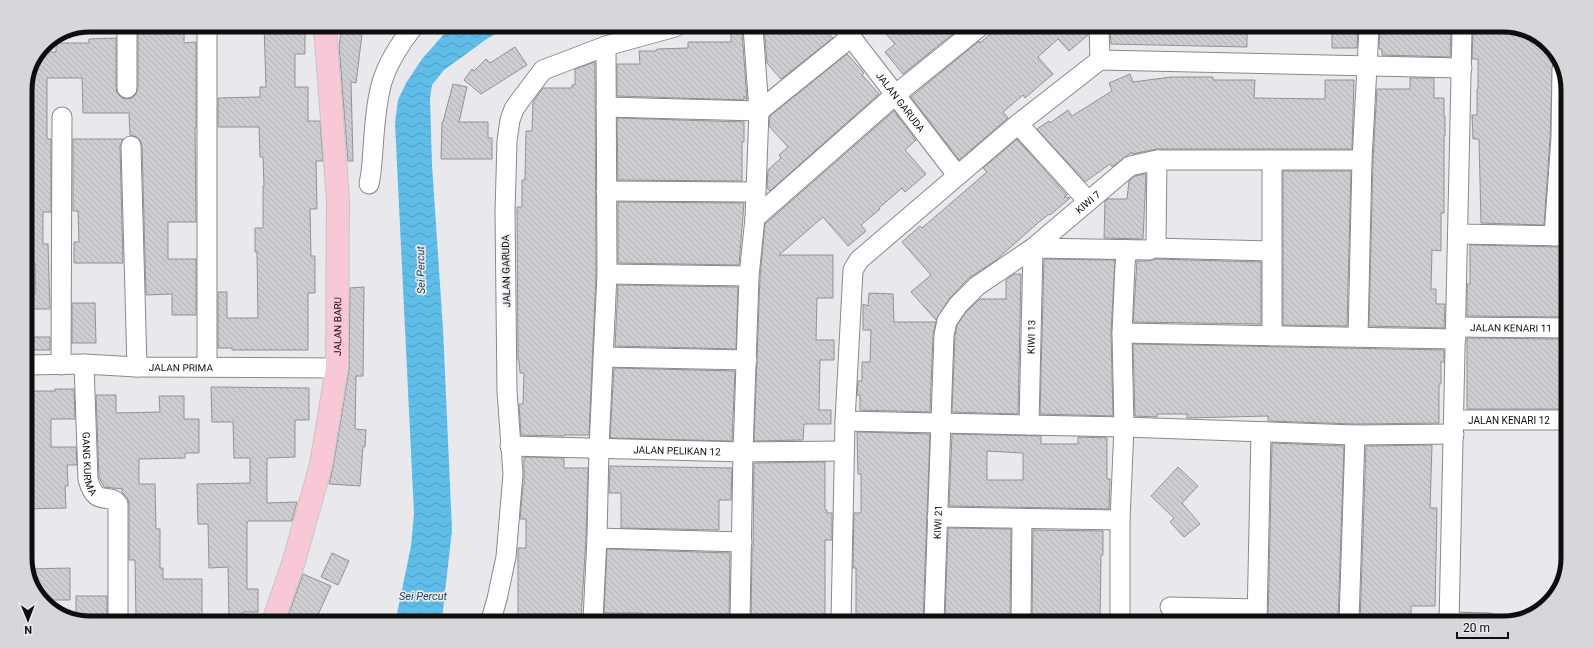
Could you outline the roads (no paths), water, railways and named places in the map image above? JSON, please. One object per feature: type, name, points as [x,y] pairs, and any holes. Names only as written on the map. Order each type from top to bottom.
[{"type":"main road","name":"JALAN BARU","points":[[275,616],[293,564],[320,465],[337,368],[338,200],[325,32]]},
{"type":"street","points":[[126,32],[127,88]]},
{"type":"street","points":[[207,32],[207,367]]},
{"type":"street","points":[[368,184],[371,173],[378,100],[382,81],[402,41],[409,32]]},
{"type":"street","name":"JALAN GARUDA","points":[[492,616],[506,557],[513,474],[507,391],[505,212],[508,130],[514,109],[543,70],[606,46],[657,32]]},
{"type":"street","points":[[740,616],[743,452],[749,276],[755,218],[759,111],[753,32]]},
{"type":"street","points":[[606,108],[759,111],[848,32]]},
{"type":"street","name":"JALAN GARUDA","points":[[848,32],[957,176]]},
{"type":"street","points":[[755,218],[895,95],[973,32]]},
{"type":"street","points":[[1099,32],[1100,60]]},
{"type":"street","points":[[1358,338],[1362,160],[1369,32]]},
{"type":"street","points":[[1449,616],[1462,32]]},
{"type":"street","points":[[599,616],[597,538],[599,448],[607,274],[606,46]]},
{"type":"street","points":[[840,616],[845,421],[853,270],[859,260],[1018,124],[1100,60],[1462,68]]},
{"type":"street","points":[[61,366],[62,117]]},
{"type":"street","points":[[1018,124],[1088,202]]},
{"type":"street","points":[[131,146],[137,367]]},
{"type":"street","points":[[1153,248],[1156,240],[1157,160]]},
{"type":"street","name":"KIWI 7","points":[[941,423],[944,335],[947,321],[958,305],[977,286],[1033,248],[1130,166],[1157,160],[1362,160]]},
{"type":"street","points":[[1272,160],[1272,336]]},
{"type":"street","points":[[606,191],[755,192]]},
{"type":"street","points":[[1458,234],[1560,236],[1561,212]]},
{"type":"street","points":[[1033,248],[1149,250],[1153,248],[1272,251]]},
{"type":"street","name":"KIWI 13","points":[[1029,425],[1033,248]]},
{"type":"street","points":[[1120,616],[1120,520],[1124,427],[1122,333],[1127,250]]},
{"type":"street","points":[[607,274],[749,276]]},
{"type":"street","name":"JALAN KENARI 11","points":[[1122,333],[1358,338],[1561,328]]},
{"type":"street","points":[[603,357],[747,360]]},
{"type":"street","name":"JALAN PRIMA","points":[[32,365],[61,366],[84,364],[137,367],[337,368]]},
{"type":"street","name":"GANG KURMA","points":[[84,364],[88,479],[91,490],[97,496],[100,498],[114,500],[118,504],[118,616]]},
{"type":"street","name":"JALAN KENARI 12","points":[[845,421],[1124,427],[1355,435],[1561,420]]},
{"type":"street","name":"KIWI 21","points":[[934,616],[941,423]]},
{"type":"street","points":[[1170,607],[1257,616],[1261,432]]},
{"type":"street","points":[[1349,616],[1355,435]]},
{"type":"street","name":"JALAN PELIKAN 12","points":[[510,446],[743,452],[844,451]]},
{"type":"street","points":[[937,518],[1120,520]]},
{"type":"street","points":[[1021,616],[1022,519]]},
{"type":"street","points":[[597,538],[742,542]]},
{"type":"water","name":"Sei Percut","points":[[446,32],[500,32],[488,38],[444,70],[432,85],[430,98],[432,165],[443,329],[452,530],[442,616],[397,616],[411,546],[414,514],[395,123],[398,100],[406,83],[422,59]]}]
